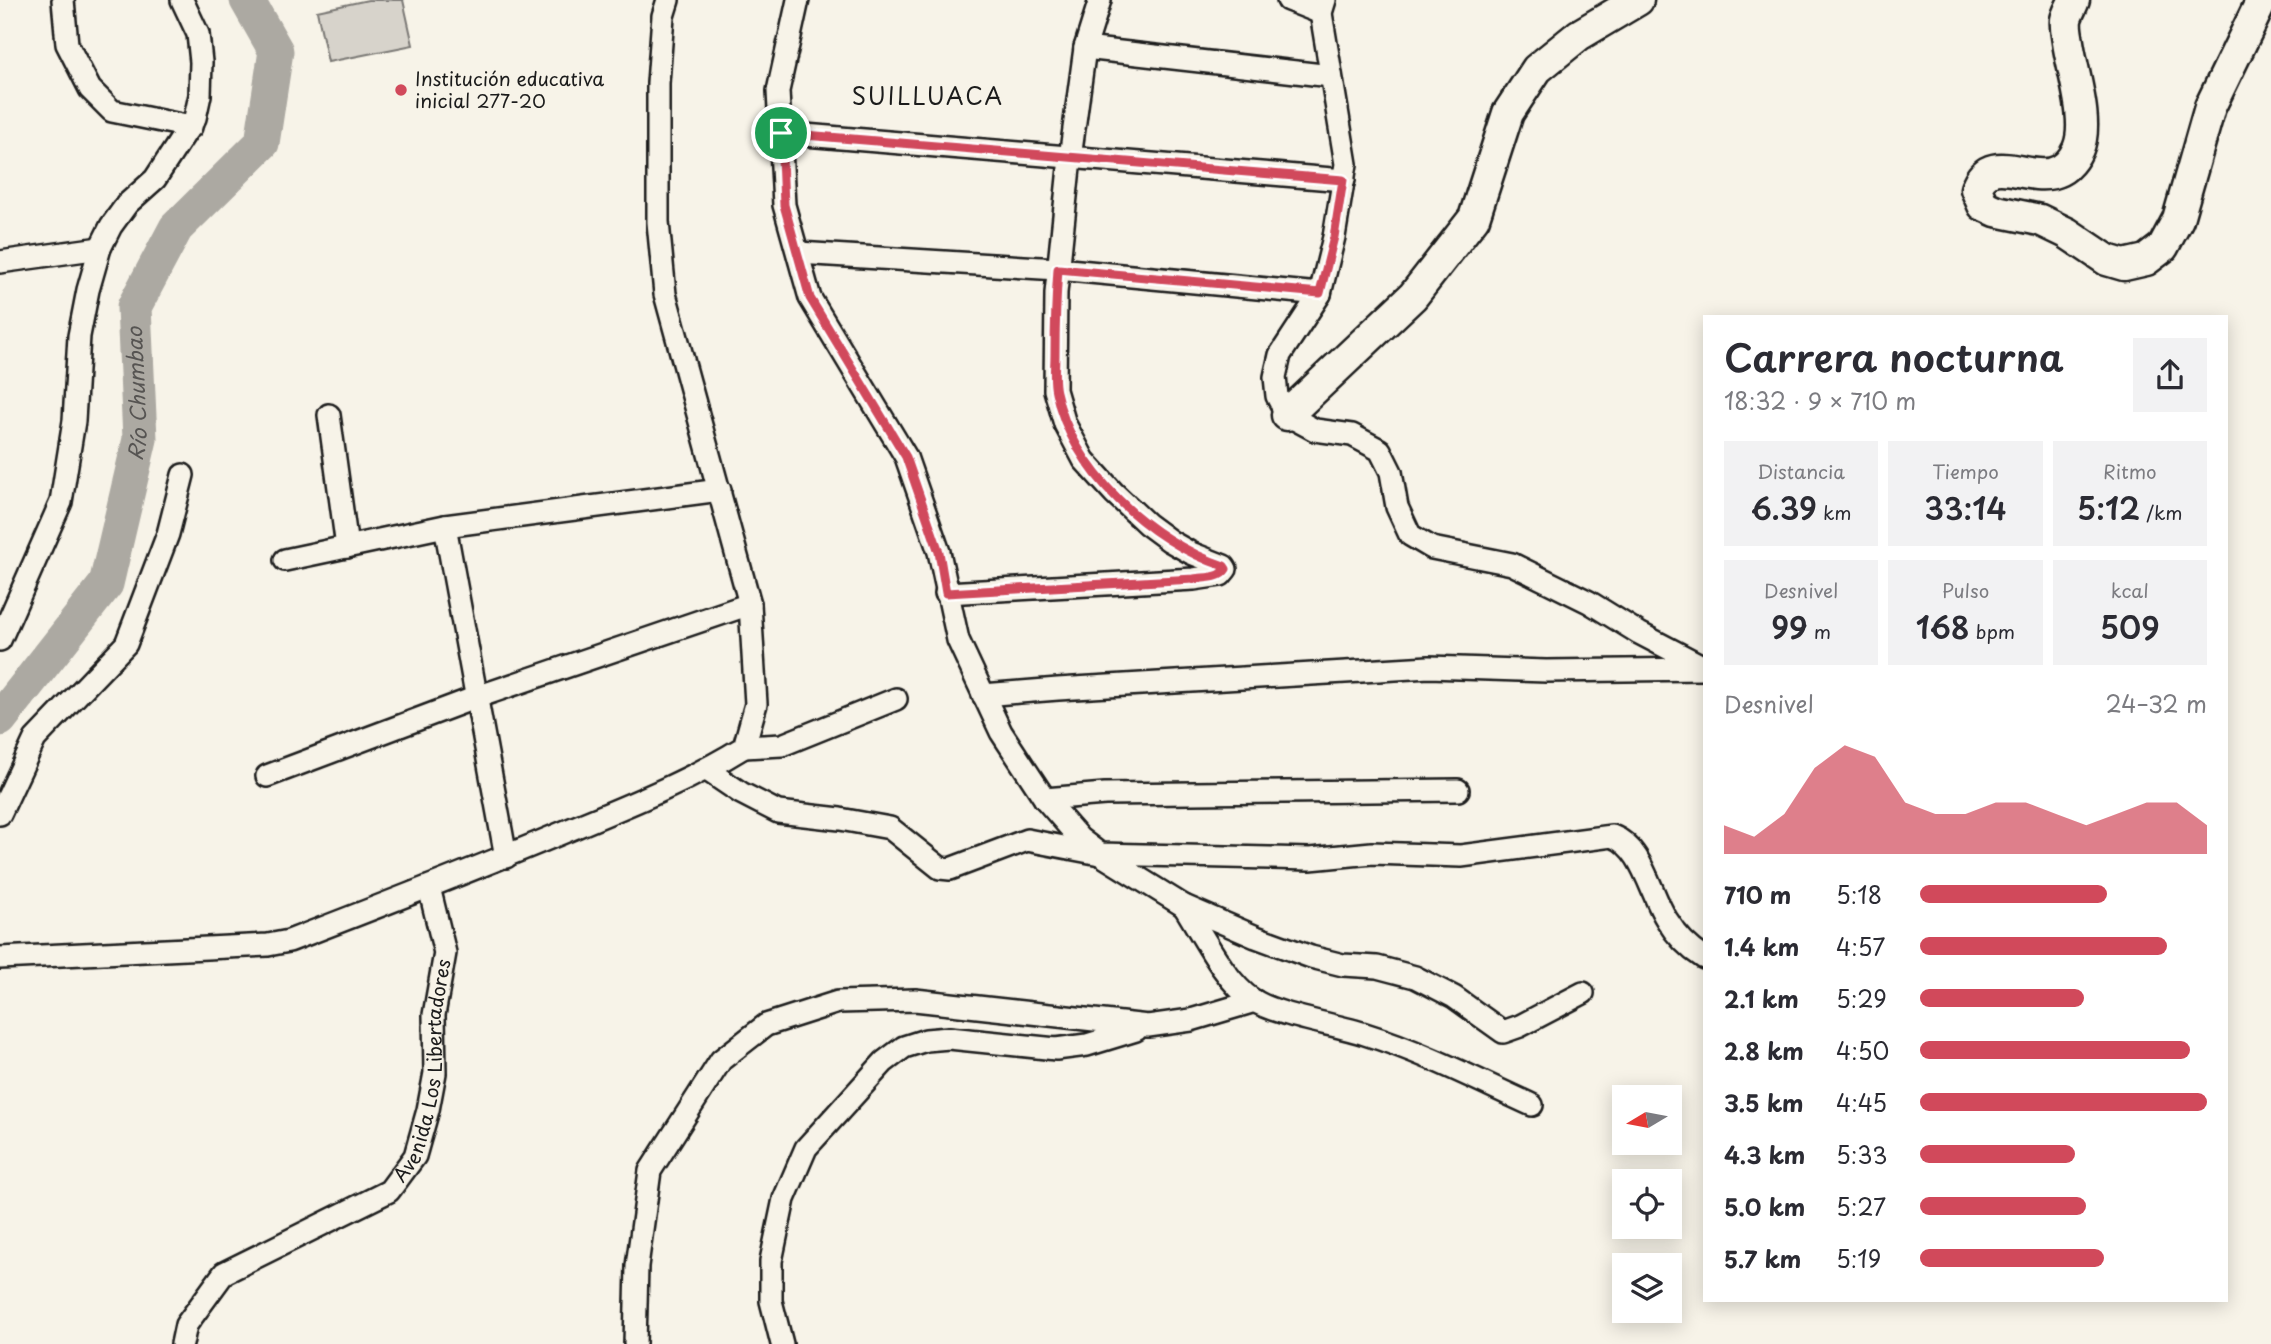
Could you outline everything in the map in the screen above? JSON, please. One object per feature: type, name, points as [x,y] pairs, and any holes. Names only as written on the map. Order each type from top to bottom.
[{"type":"street","points":[[63,0],[67,44],[90,89],[111,111],[191,127]]},
{"type":"street","points":[[0,640],[61,502],[74,421],[79,336],[100,248],[111,226],[127,204],[155,179],[191,127],[200,95],[201,62],[198,34],[182,0]]},
{"type":"street","points":[[668,0],[663,16],[658,83],[660,246],[665,294],[750,604],[757,704],[744,747]]},
{"type":"street","points":[[798,0],[779,90],[784,205],[810,298],[906,457],[939,552],[958,640],[1001,732],[1045,799],[1079,838],[1184,906],[1311,957],[1343,965],[1377,967],[1415,977],[1454,996],[1503,1032],[1583,993]]},
{"type":"street","points":[[946,593],[1194,579],[1221,575],[1226,569],[1170,541],[1114,494],[1084,460],[1065,424],[1055,390],[1058,269],[1070,158],[1085,48],[1100,0]]},
{"type":"street","points":[[1288,0],[1323,6],[1331,76],[1346,164],[1320,293],[1280,355],[1275,377],[1277,396],[1287,415],[1315,430],[1352,435],[1380,450],[1391,471],[1397,507],[1410,535],[1432,548],[1512,564],[1589,602],[1703,667]]},
{"type":"street","points":[[1287,415],[1413,296],[1474,218],[1508,113],[1537,69],[1579,35],[1638,0]]},
{"type":"street","points":[[2074,0],[2065,22],[2082,124],[2078,148],[2067,165],[2049,175],[2025,174],[2005,168],[1991,169],[1980,176],[1976,189],[1983,205],[1996,211],[2040,220],[2067,233],[2107,260],[2124,265],[2146,260],[2163,247],[2178,219],[2210,107],[2262,0]]},
{"type":"street","points":[[1085,48],[1331,76]]},
{"type":"street","points":[[781,133],[1343,180]]},
{"type":"street","points":[[0,262],[100,248]]},
{"type":"street","points":[[797,253],[1058,269],[1320,293]]},
{"type":"street","points":[[329,415],[347,547]]},
{"type":"street","points":[[0,814],[35,739],[126,644],[168,534],[183,475]]},
{"type":"street","points":[[285,560],[445,526],[720,490]]},
{"type":"street","points":[[445,526],[506,857]]},
{"type":"street","points":[[267,776],[477,698],[750,604]]},
{"type":"street","points":[[983,695],[1058,688],[1429,667],[1546,671],[1703,668]]},
{"type":"street","points":[[0,958],[268,945],[289,941],[506,857],[707,770],[744,747],[782,745],[896,699]]},
{"type":"street","points":[[707,770],[778,813],[840,819],[890,828],[940,868],[950,869],[1027,840],[1100,854],[1310,859],[1372,853],[1461,856],[1612,836],[1624,840],[1637,858],[1667,921],[1691,950],[1703,957]]},
{"type":"street","points":[[1045,799],[1105,794],[1458,790]]},
{"type":"street","name":"Avenida Los Libertadores","points":[[181,1344],[186,1325],[224,1273],[389,1191],[415,1156],[435,1073],[434,1014],[445,953],[429,887]]},
{"type":"street","points":[[1184,906],[1235,985],[1255,1001],[1364,1033],[1410,1050],[1532,1105]]},
{"type":"street","points":[[635,1344],[637,1266],[650,1171],[721,1060],[766,1025],[838,1002],[915,1000],[1148,1026]]},
{"type":"street","points":[[782,1344],[771,1301],[771,1261],[784,1199],[806,1148],[884,1062],[904,1047],[926,1040],[949,1038],[1056,1049],[1087,1045],[1148,1026],[1191,1020],[1255,1001]]},
{"type":"shaded area","points":[[368,0],[403,0],[413,45],[328,62],[317,11]]},
{"type":"waterway","name":"Río Chumbao","points":[[0,719],[106,584],[140,439],[134,307],[176,228],[262,143],[276,51],[247,0]]},
{"type":"place","name":"Institución educativa inicial 277-20","points":[[401,90]]},
{"type":"district","name":"SUILLUACA","points":[[928,97]]},
{"type":"route","points":[[781,133],[1343,180],[1334,237],[1320,293],[1058,269],[1055,390],[1065,424],[1084,460],[1114,494],[1147,524],[1192,553],[1224,566],[1225,572],[1194,579],[946,593],[939,552],[906,457],[810,298],[784,205],[781,133]]}]
